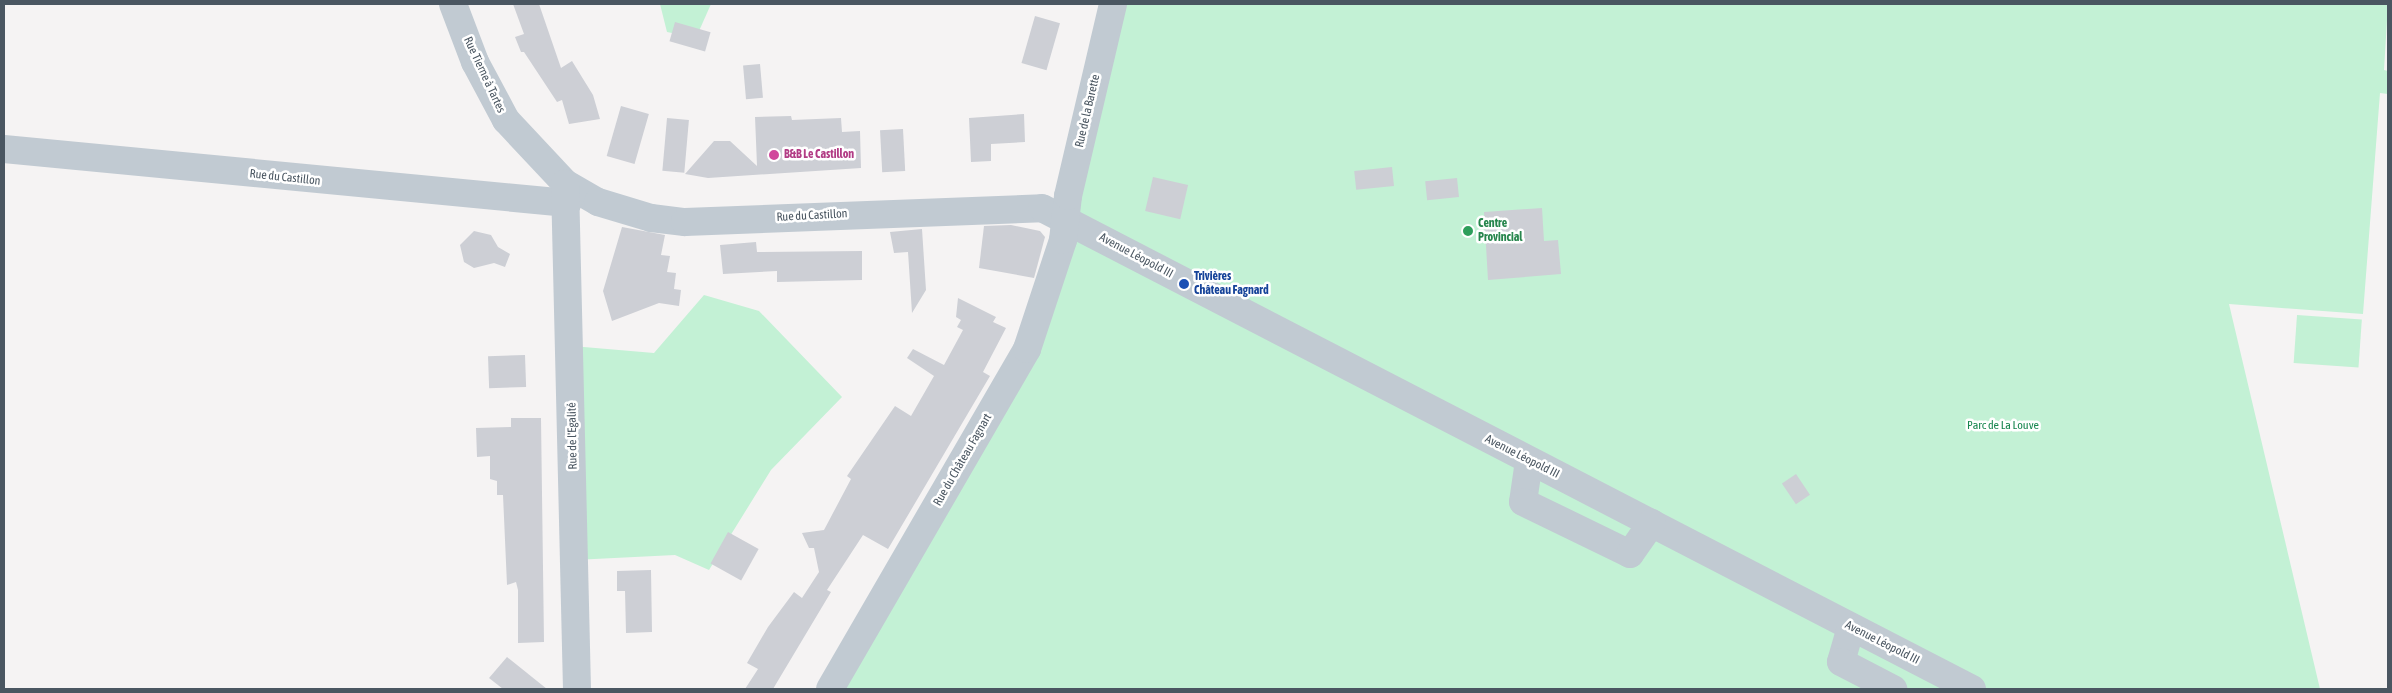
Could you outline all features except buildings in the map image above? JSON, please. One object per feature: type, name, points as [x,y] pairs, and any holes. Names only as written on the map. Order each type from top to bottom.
[{"type":"street","name":"Rue Tierne à Tartes","points":[[453,4],[475,62],[506,120],[566,193]]},
{"type":"street","name":"Rue de la Barette","points":[[1069,220],[1113,4]]},
{"type":"street","name":"Rue du Castillon","points":[[4,149],[566,193],[622,210],[685,222],[1024,206],[1042,208],[1069,220]]},
{"type":"street","name":"Rue de l'Egalité","points":[[566,193],[577,689]]},
{"type":"street","name":"Avenue Léopold III","points":[[1069,220],[1529,461],[1972,689]]},
{"type":"street","name":"Rue du Château Fagnart","points":[[830,689],[1027,349],[1069,220]]},
{"type":"street","points":[[1529,461],[1523,502],[1630,554],[1652,523]]},
{"type":"street","points":[[1851,627],[1841,662],[1893,689]]},
{"type":"green space","points":[[660,4],[711,4],[699,31],[682,35],[667,32]]},
{"type":"green space","name":"Parc de La Louve","points":[[1113,4],[2388,4],[2384,70],[2388,71],[2388,94],[2380,93],[2363,314],[2229,304],[2320,689],[830,689],[1027,349]]},
{"type":"green space","points":[[704,295],[759,311],[842,397],[771,470],[709,570],[675,555],[574,560],[572,346],[654,353]]},
{"type":"green space","points":[[2297,315],[2362,320],[2358,367],[2294,363]]},
{"type":"place","name":"B&B Le Castillon","points":[[774,155]]},
{"type":"place","name":"Centre Provincial","points":[[1468,231]]},
{"type":"place","name":"Trivières Château Fagnard","points":[[1184,284]]}]
